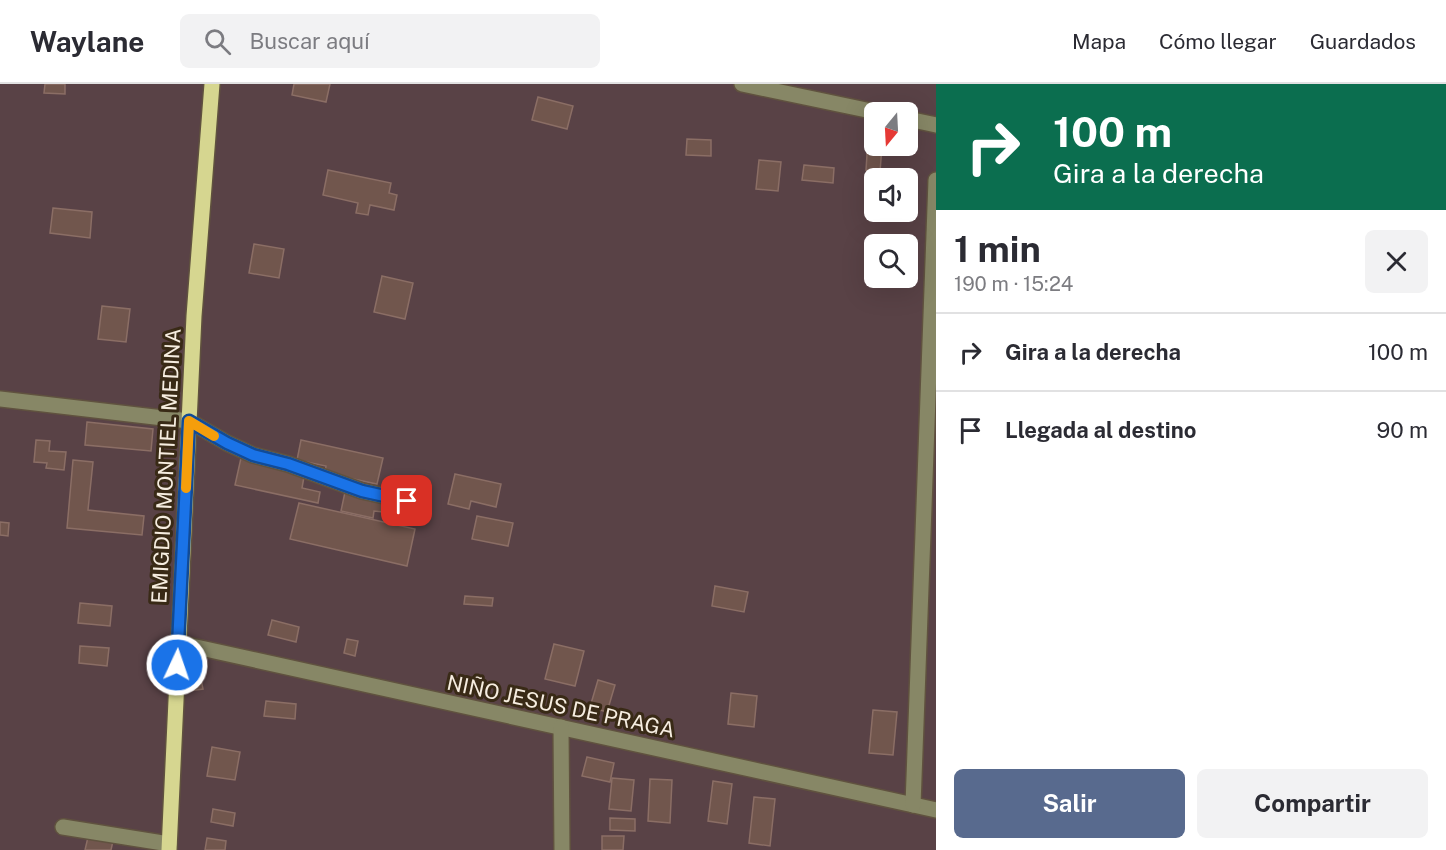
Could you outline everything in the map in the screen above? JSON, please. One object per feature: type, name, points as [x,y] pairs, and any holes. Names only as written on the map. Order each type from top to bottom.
[{"type":"main road","name":"EMIGDIO MONTIEL MEDINA","points":[[169,847],[189,421],[212,84]]},
{"type":"street","points":[[742,84],[864,109]]},
{"type":"street","points":[[918,121],[936,125]]},
{"type":"street","points":[[913,805],[936,180]]},
{"type":"street","points":[[0,399],[189,421],[253,455],[288,464],[362,491],[407,501]]},
{"type":"street","name":"NIÑO JESUS DE PRAGA","points":[[178,643],[936,810]]},
{"type":"street","points":[[561,727],[562,850]]},
{"type":"street","points":[[63,827],[169,847]]},
{"type":"shaded area","points":[[0,84],[936,84],[936,850],[0,850]]},
{"type":"building","points":[[45,84],[65,84],[65,94],[44,93]]},
{"type":"building","points":[[294,84],[330,84],[326,102],[292,95]]},
{"type":"building","points":[[538,97],[573,106],[567,129],[532,120]]},
{"type":"building","points":[[687,139],[711,140],[711,156],[686,155]]},
{"type":"building","points":[[867,156],[881,156],[880,168],[866,168]]},
{"type":"building","points":[[759,160],[781,162],[778,191],[756,189]]},
{"type":"building","points":[[804,165],[834,168],[833,183],[802,180]]},
{"type":"building","points":[[328,170],[391,183],[389,193],[397,195],[394,210],[370,205],[368,215],[356,213],[358,203],[323,195]]},
{"type":"building","points":[[53,208],[92,212],[90,238],[50,233]]},
{"type":"building","points":[[254,244],[284,249],[279,278],[249,273]]},
{"type":"building","points":[[382,276],[413,283],[405,319],[374,312]]},
{"type":"building","points":[[102,306],[130,309],[126,342],[98,339]]},
{"type":"building","points":[[87,422],[153,429],[151,451],[85,445]]},
{"type":"building","points":[[36,440],[50,441],[49,451],[66,452],[64,470],[46,468],[47,463],[34,462]]},
{"type":"building","points":[[301,440],[383,458],[377,484],[325,473],[326,466],[297,460]]},
{"type":"building","points":[[241,458],[305,471],[302,488],[320,492],[318,503],[235,485]]},
{"type":"building","points":[[73,460],[93,462],[88,510],[144,516],[142,535],[67,528]]},
{"type":"building","points":[[455,474],[501,484],[496,507],[471,501],[469,509],[448,504]]},
{"type":"building","points":[[345,492],[385,501],[383,512],[374,511],[373,518],[341,511]]},
{"type":"building","points":[[299,503],[415,529],[407,566],[290,539]]},
{"type":"building","points":[[477,516],[513,523],[508,546],[472,539]]},
{"type":"building","points":[[0,522],[9,523],[8,536],[0,535]]},
{"type":"building","points":[[715,586],[748,592],[744,612],[712,606]]},
{"type":"building","points":[[465,596],[493,598],[492,606],[464,604]]},
{"type":"building","points":[[80,603],[112,606],[110,626],[78,623]]},
{"type":"building","points":[[272,620],[299,627],[296,642],[268,635]]},
{"type":"building","points":[[347,639],[358,641],[355,656],[344,653]]},
{"type":"building","points":[[554,644],[584,651],[575,686],[545,679]]},
{"type":"building","points":[[80,646],[109,648],[107,666],[79,663]]},
{"type":"building","points":[[200,674],[203,689],[189,691],[187,676]]},
{"type":"building","points":[[598,680],[615,685],[607,712],[590,707]]},
{"type":"building","points":[[731,693],[757,696],[754,727],[728,724]]},
{"type":"building","points":[[266,701],[296,704],[295,719],[264,716]]},
{"type":"building","points":[[873,710],[897,712],[893,755],[869,753]]},
{"type":"building","points":[[212,747],[240,752],[235,780],[207,776]]},
{"type":"building","points":[[587,757],[614,763],[610,782],[582,776]]},
{"type":"building","points":[[612,778],[634,780],[631,811],[609,809]]},
{"type":"building","points":[[650,779],[672,780],[670,823],[648,821]]},
{"type":"building","points":[[713,781],[732,784],[727,824],[708,821]]},
{"type":"building","points":[[754,797],[775,799],[770,846],[749,843]]},
{"type":"building","points":[[213,809],[235,813],[233,826],[211,822]]},
{"type":"building","points":[[610,818],[635,819],[635,831],[610,830]]},
{"type":"building","points":[[602,836],[624,836],[623,850],[602,850]]},
{"type":"building","points":[[88,837],[113,841],[111,850],[85,850]]},
{"type":"building","points":[[207,838],[226,841],[225,850],[205,850]]},
{"type":"slow traffic","points":[[186,488],[189,421],[214,436]]},
{"type":"route","points":[[177,665],[189,421],[253,455],[288,464],[362,491],[407,501]]}]
